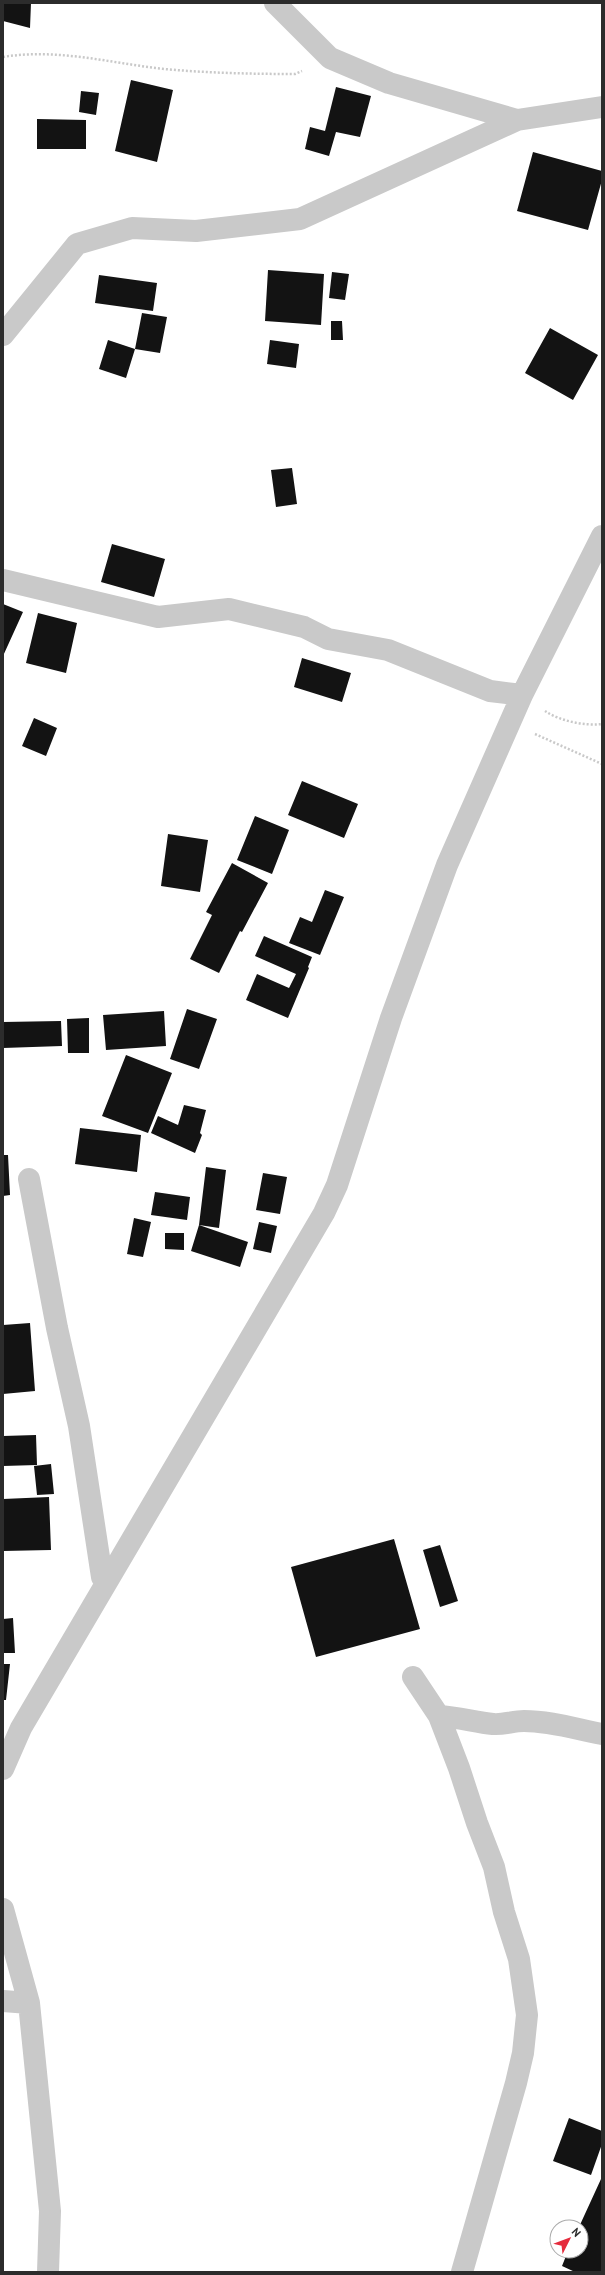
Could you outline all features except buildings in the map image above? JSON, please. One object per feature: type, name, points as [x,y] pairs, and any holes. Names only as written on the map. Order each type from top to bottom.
[{"type":"street","points":[[275,3],[330,58],[389,83],[517,120]]},
{"type":"street","points":[[3,335],[77,244],[132,228],[196,231],[300,219],[517,120],[602,107]]},
{"type":"street","points":[[3,1770],[20,1728],[324,1213],[337,1184],[391,1018],[447,865],[511,723],[522,695],[602,536]]},
{"type":"street","points":[[3,580],[158,617],[229,609],[304,627],[328,639],[388,650],[490,691],[522,695]]},
{"type":"street","points":[[29,1179],[57,1328],[80,1426],[102,1577],[107,1580]]},
{"type":"street","points":[[413,1678],[439,1716],[460,1768],[477,1823],[494,1867],[504,1912],[519,1959],[527,2015],[523,2053],[516,2083],[462,2272]]},
{"type":"street","points":[[439,1716],[494,1724],[524,1721],[539,1722],[569,1726],[602,1734]]},
{"type":"street","points":[[3,1909],[29,2003],[50,2211],[48,2272]]},
{"type":"street","points":[[3,2001],[29,2003]]},
{"type":"path","points":[[3,57],[23,54],[58,54],[163,69],[235,74],[295,74],[330,58]]},
{"type":"path","points":[[522,695],[557,719],[595,725],[602,724]]},
{"type":"path","points":[[511,723],[602,764]]}]
